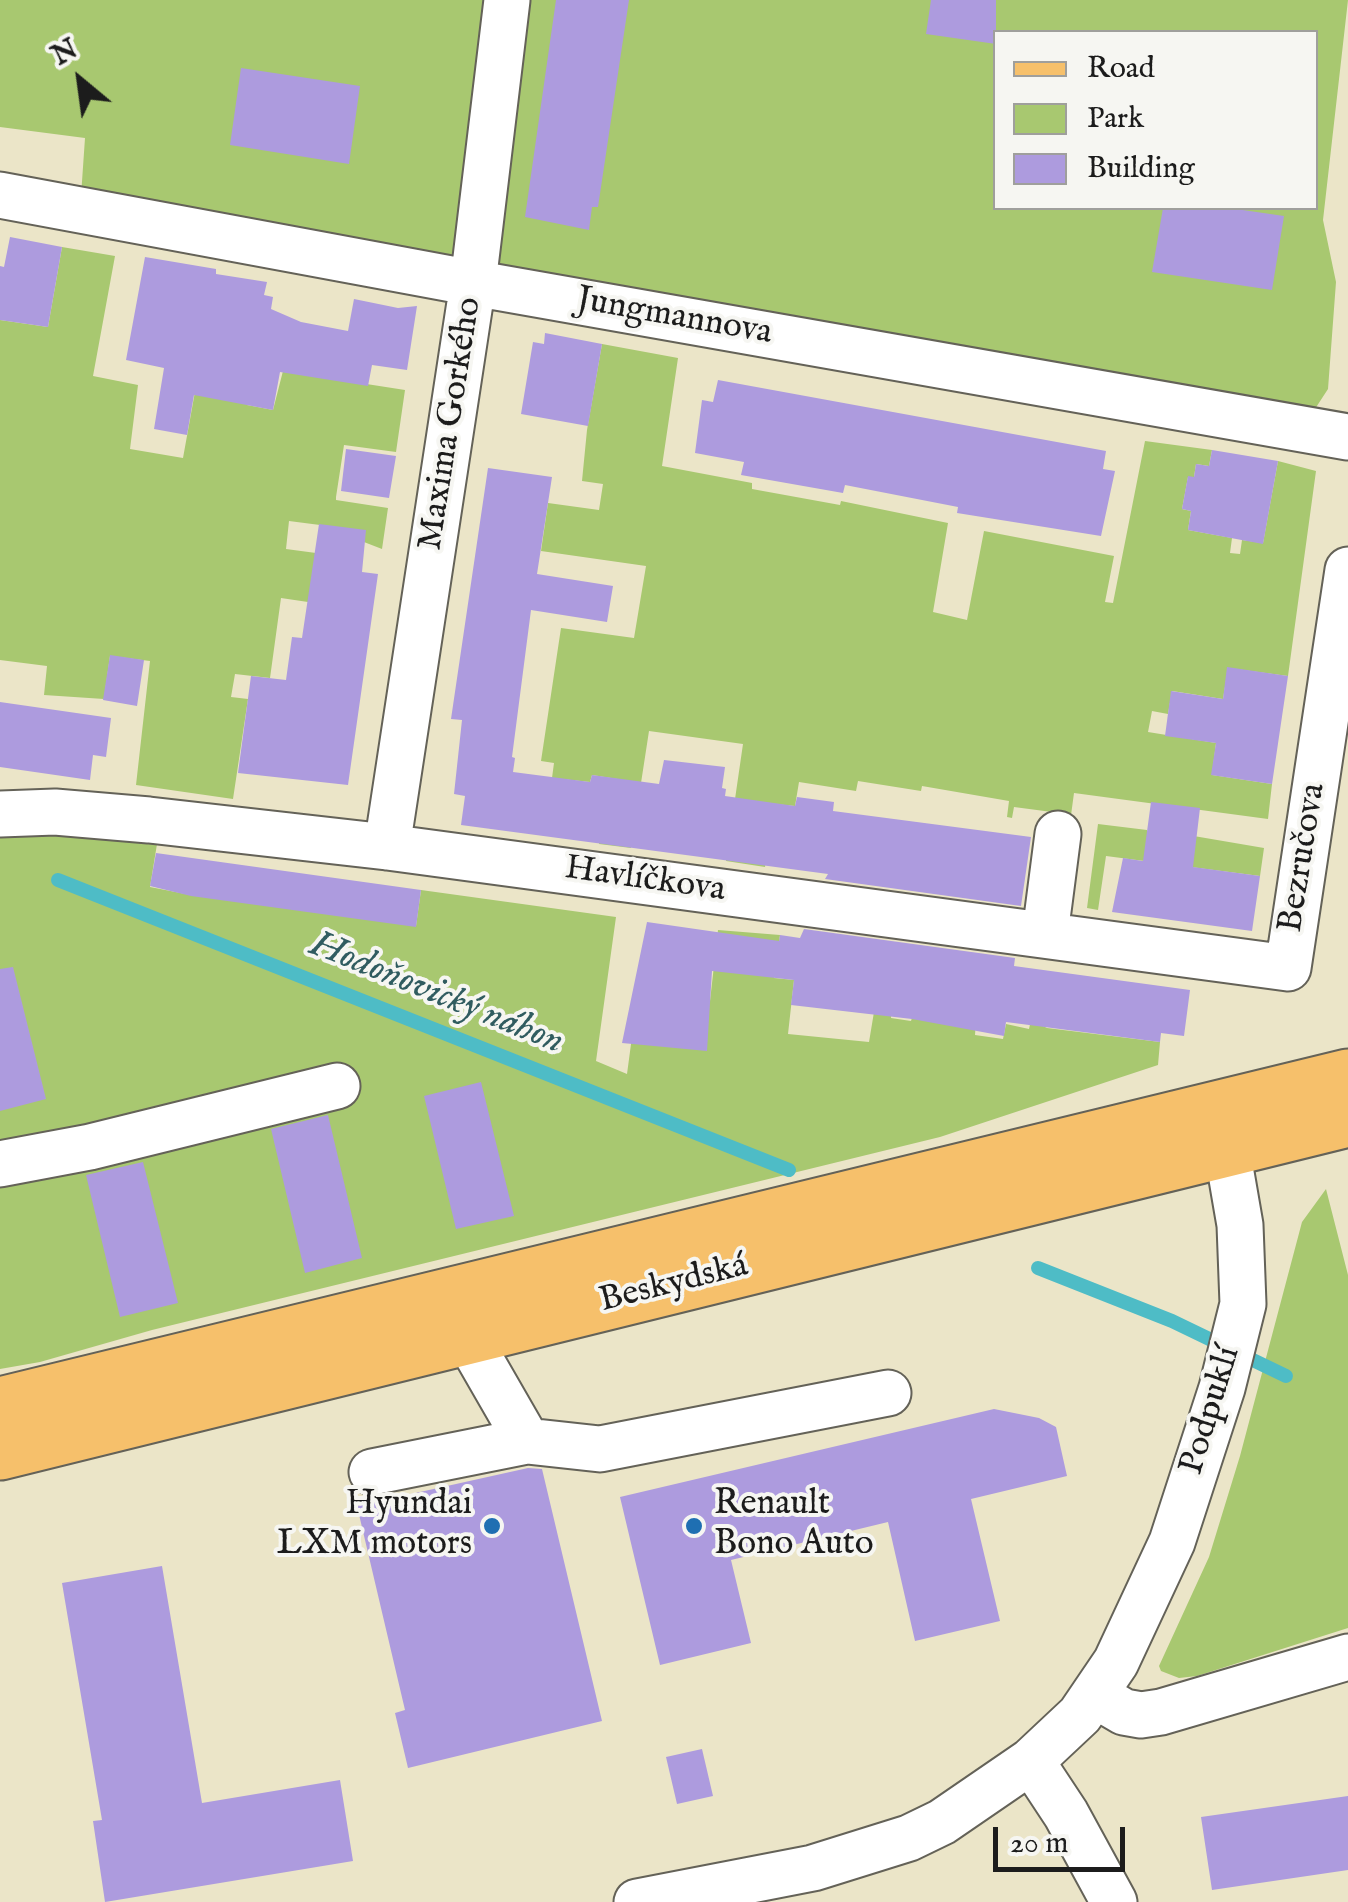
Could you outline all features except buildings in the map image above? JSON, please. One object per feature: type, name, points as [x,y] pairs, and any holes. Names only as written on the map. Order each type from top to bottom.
[{"type":"main road","name":"Beskydská","points":[[0,1452],[466,1335],[1223,1129],[1348,1077]]},
{"type":"main road","name":"Beskydská","points":[[0,1405],[1223,1129],[1348,1119]]},
{"type":"street","name":"Maxima Gorkého","points":[[387,846],[473,283],[507,0]]},
{"type":"street","name":"Jungmannova","points":[[0,195],[473,283],[1348,437]]},
{"type":"street","name":"Bezručova","points":[[1288,968],[1348,570]]},
{"type":"street","name":"Havlíčkova","points":[[0,814],[111,816],[387,846],[1288,968]]},
{"type":"street","points":[[1045,934],[1058,834]]},
{"type":"street","points":[[0,1164],[90,1147],[337,1086]]},
{"type":"street","name":"Podpuklí","points":[[637,1902],[857,1856],[942,1822],[1032,1762],[1080,1715],[1133,1629],[1172,1542],[1222,1388],[1244,1304],[1240,1225],[1223,1129]]},
{"type":"street","points":[[466,1335],[527,1440]]},
{"type":"street","points":[[372,1472],[527,1440],[600,1449],[888,1393]]},
{"type":"street","points":[[1094,1696],[1124,1712],[1162,1712],[1348,1656]]},
{"type":"street","points":[[1032,1762],[1066,1814],[1114,1902]]},
{"type":"green space","points":[[0,0],[1348,0],[1323,220],[1336,282],[1328,389],[1313,412],[81,196],[85,138],[0,127]]},
{"type":"green space","points":[[62,247],[115,256],[93,376],[138,385],[130,449],[183,458],[198,375],[250,387],[247,405],[273,410],[283,371],[405,390],[396,452],[344,445],[336,497],[388,508],[382,549],[320,525],[289,521],[286,549],[316,553],[308,602],[281,598],[270,678],[235,674],[231,697],[248,699],[233,799],[136,785],[150,661],[110,656],[104,699],[44,695],[47,666],[0,660],[0,320],[48,327]]},
{"type":"green space","points":[[602,344],[678,358],[662,466],[752,483],[752,489],[840,505],[841,501],[948,523],[933,612],[967,620],[984,531],[1114,556],[1105,602],[1113,603],[1145,441],[1212,450],[1209,466],[1196,464],[1194,477],[1188,477],[1182,509],[1191,511],[1188,530],[1232,538],[1230,553],[1240,554],[1242,540],[1263,543],[1278,461],[1316,471],[1288,676],[1228,668],[1223,699],[1172,691],[1168,714],[1152,711],[1148,732],[1216,743],[1212,775],[1272,784],[1268,819],[1074,793],[1069,830],[1052,812],[1014,807],[1012,818],[1007,817],[1009,801],[922,786],[921,791],[858,781],[856,791],[799,782],[795,806],[774,804],[765,867],[726,861],[743,744],[649,731],[631,848],[599,844],[606,795],[617,779],[592,775],[590,782],[552,778],[554,763],[541,761],[561,628],[634,638],[646,566],[541,551],[548,503],[599,510],[603,484],[582,481]]},
{"type":"green space","points":[[1098,824],[1147,830],[1147,836],[1182,834],[1264,848],[1260,876],[1106,856],[1098,910],[1087,908]]},
{"type":"green space","points":[[38,834],[157,844],[150,887],[191,895],[416,926],[421,890],[616,917],[596,1061],[627,1074],[638,992],[710,1001],[718,930],[780,935],[774,978],[794,980],[788,1034],[869,1042],[875,1006],[892,1007],[891,1018],[911,1021],[914,1011],[976,1020],[975,1035],[1003,1039],[1006,1024],[1029,1029],[1031,1020],[1047,1028],[1160,1042],[1158,1065],[940,1137],[0,1369],[0,837]]},
{"type":"green space","points":[[1326,1189],[1348,1275],[1348,1628],[1197,1676],[1179,1678],[1161,1671],[1159,1666],[1209,1557],[1302,1222]]},
{"type":"waterway","name":"Hodoňovický náhon","points":[[58,880],[789,1170]]},
{"type":"waterway","name":"Hodoňovický náhon","points":[[1038,1268],[1172,1321],[1286,1376]]},
{"type":"place","name":"Hyundai LXM motors","points":[[492,1526]]},
{"type":"place","name":"Renault Bono Auto","points":[[694,1526]]}]
